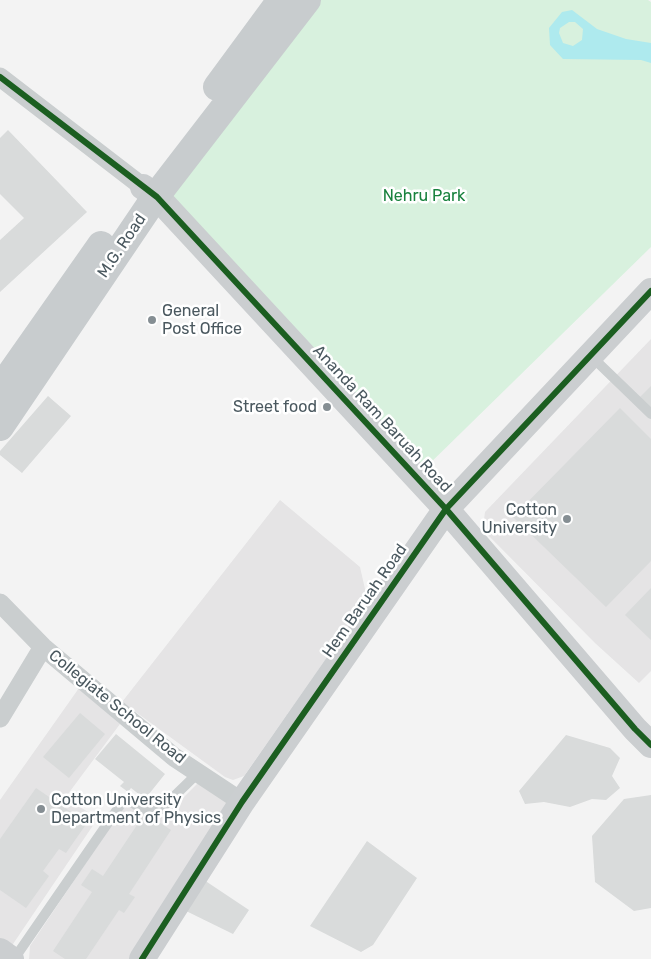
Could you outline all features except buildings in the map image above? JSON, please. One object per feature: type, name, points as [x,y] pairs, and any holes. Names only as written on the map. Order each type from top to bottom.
[{"type":"main road","points":[[0,389],[150,192],[281,0]]},
{"type":"main road","name":"M.G. Road","points":[[0,427],[150,192],[307,0]]},
{"type":"street","points":[[0,77],[150,192]]},
{"type":"street","name":"Ananda Ram Baruah Road","points":[[150,192],[446,509],[634,729],[651,744]]},
{"type":"street","name":"Hem Baruah Road","points":[[142,959],[242,802],[446,509],[651,291]]},
{"type":"street","name":"Collegiate School Road","points":[[0,603],[44,647],[174,757],[242,802]]},
{"type":"street","points":[[0,718],[44,647]]},
{"type":"street","points":[[0,951],[13,959]]},
{"type":"lane","points":[[590,356],[651,414]]},
{"type":"lane","points":[[13,959],[123,801],[133,803],[142,809],[155,811],[161,809],[198,773]]},
{"type":"shaded area","name":"Cotton University","points":[[651,339],[651,671],[639,683],[595,643],[485,532],[483,527],[485,512]]},
{"type":"shaded area","points":[[280,500],[360,567],[365,589],[365,603],[244,776],[233,780],[225,777],[122,702]]},
{"type":"shaded area","name":"Cotton University Department of Physics","points":[[79,688],[120,724],[65,798],[98,818],[11,947],[0,939],[0,800]]},
{"type":"shaded area","points":[[200,781],[234,803],[136,959],[29,959],[30,946],[125,805],[164,817]]},
{"type":"green space","name":"Nehru Park","points":[[299,0],[648,0],[651,2],[651,247],[419,474],[156,197]]},
{"type":"water","points":[[572,10],[597,29],[626,39],[651,43],[651,63],[641,60],[563,59],[550,45],[549,28],[562,12]],"holes":[[[569,22],[575,22],[583,29],[582,40],[573,46],[563,43],[559,33],[560,28]]]},
{"type":"cycle path","points":[[0,77],[157,197],[446,509],[635,729],[651,745]]},
{"type":"cycle path","points":[[142,959],[242,802],[446,509],[651,291]]},
{"type":"place","name":"General Post Office","points":[[152,320]]},
{"type":"place","name":"Street food","points":[[327,407]]},
{"type":"place","name":"Cotton University","points":[[567,519]]},
{"type":"place","name":"Cotton University Department of Physics","points":[[41,809]]}]
